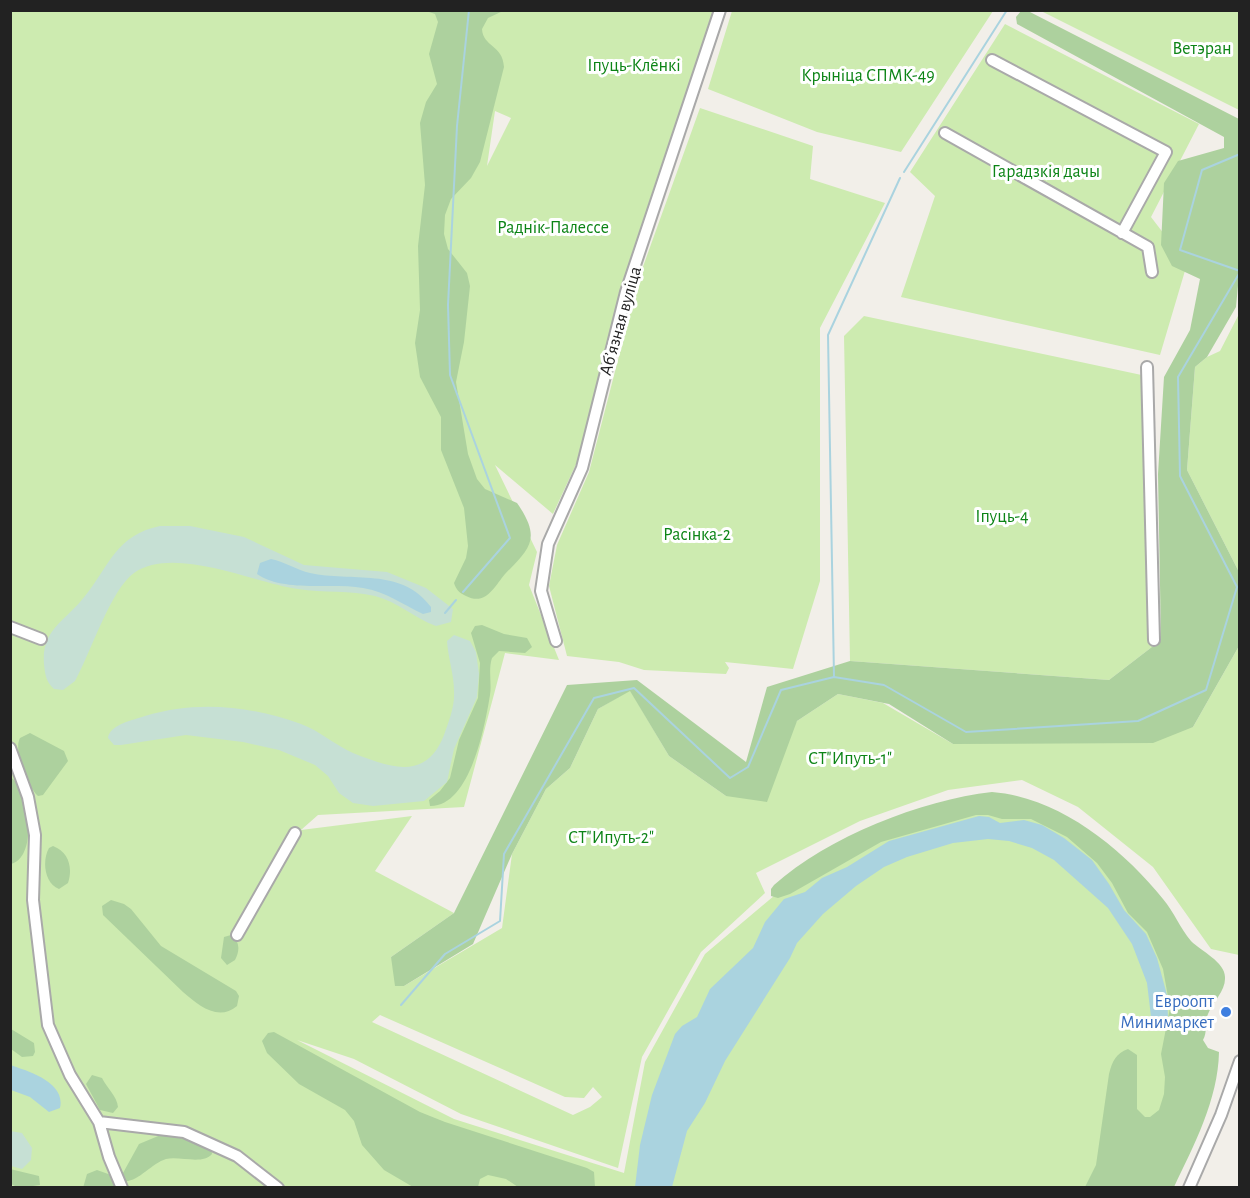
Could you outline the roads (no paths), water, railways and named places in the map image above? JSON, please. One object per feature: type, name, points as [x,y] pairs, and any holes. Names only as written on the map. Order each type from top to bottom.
[{"type":"street","name":"Абʼязная вуліца","points":[[556,641],[541,591],[548,544],[582,468],[626,292],[720,10]]},
{"type":"street","points":[[992,60],[1166,152],[1122,233]]},
{"type":"street","points":[[945,133],[1148,247],[1152,272]]},
{"type":"street","points":[[1147,367],[1154,640]]},
{"type":"street","points":[[10,627],[41,639]]},
{"type":"street","points":[[10,748],[28,797],[35,835],[33,900],[48,1025],[69,1075],[99,1122],[109,1157],[122,1188]]},
{"type":"street","points":[[237,935],[295,833]]},
{"type":"street","points":[[1189,1188],[1221,1115],[1239,1061]]},
{"type":"street","points":[[99,1122],[184,1132],[237,1156],[278,1188]]},
{"type":"water","points":[[271,559],[310,573],[391,581],[419,594],[431,607],[431,612],[423,614],[387,595],[363,588],[294,585],[268,580],[257,574],[260,563]]},
{"type":"water","points":[[979,816],[989,817],[1000,823],[1024,820],[1042,825],[1064,838],[1092,860],[1124,910],[1146,934],[1157,958],[1167,995],[1168,1017],[1164,1026],[1156,1028],[1152,1025],[1147,983],[1132,944],[1108,908],[1054,860],[1032,848],[1009,841],[988,839],[953,843],[907,857],[884,867],[856,886],[823,914],[797,943],[790,958],[725,1061],[705,1103],[687,1131],[672,1187],[635,1187],[640,1145],[652,1095],[675,1034],[682,1026],[697,1017],[710,989],[753,948],[765,922],[784,899],[805,892],[822,878],[847,867],[889,841]]},
{"type":"water","points":[[10,1065],[35,1074],[52,1085],[60,1099],[60,1108],[49,1112],[30,1097],[11,1090]]},
{"type":"waterway","points":[[463,592],[510,538],[450,375],[448,305],[457,126],[469,10]]},
{"type":"waterway","points":[[904,172],[1007,10]]},
{"type":"waterway","points":[[1240,154],[1202,170],[1180,250],[1240,271]]},
{"type":"waterway","points":[[834,677],[828,335],[900,178]]},
{"type":"waterway","points":[[401,1005],[445,954],[500,921],[504,854],[594,698],[634,688],[730,778],[748,767],[781,690],[834,677],[884,685],[966,732],[1138,721],[1206,690],[1237,587],[1180,476],[1178,377],[1240,272]]},
{"type":"waterway","points":[[445,613],[456,600]]},
{"type":"place","name":"Евроопт Минимаркет","points":[[1226,1012]]},
{"type":"park label","name":"Ветэран","points":[[1202,49]]},
{"type":"park label","name":"Іпуць-Клёнкі","points":[[634,66]]},
{"type":"park label","name":"Крыніца СПМК-49","points":[[868,76]]},
{"type":"park label","name":"Гарадзкія дачы","points":[[1046,172]]},
{"type":"park label","name":"Раднік-Палессе","points":[[553,228]]},
{"type":"park label","name":"Іпуць-4","points":[[1002,517]]},
{"type":"park label","name":"Расінка-2","points":[[697,535]]},
{"type":"park label","name":"СТ\"Ипуть-1\"","points":[[850,759]]},
{"type":"park label","name":"СТ\"Ипуть-2\"","points":[[611,838]]}]
